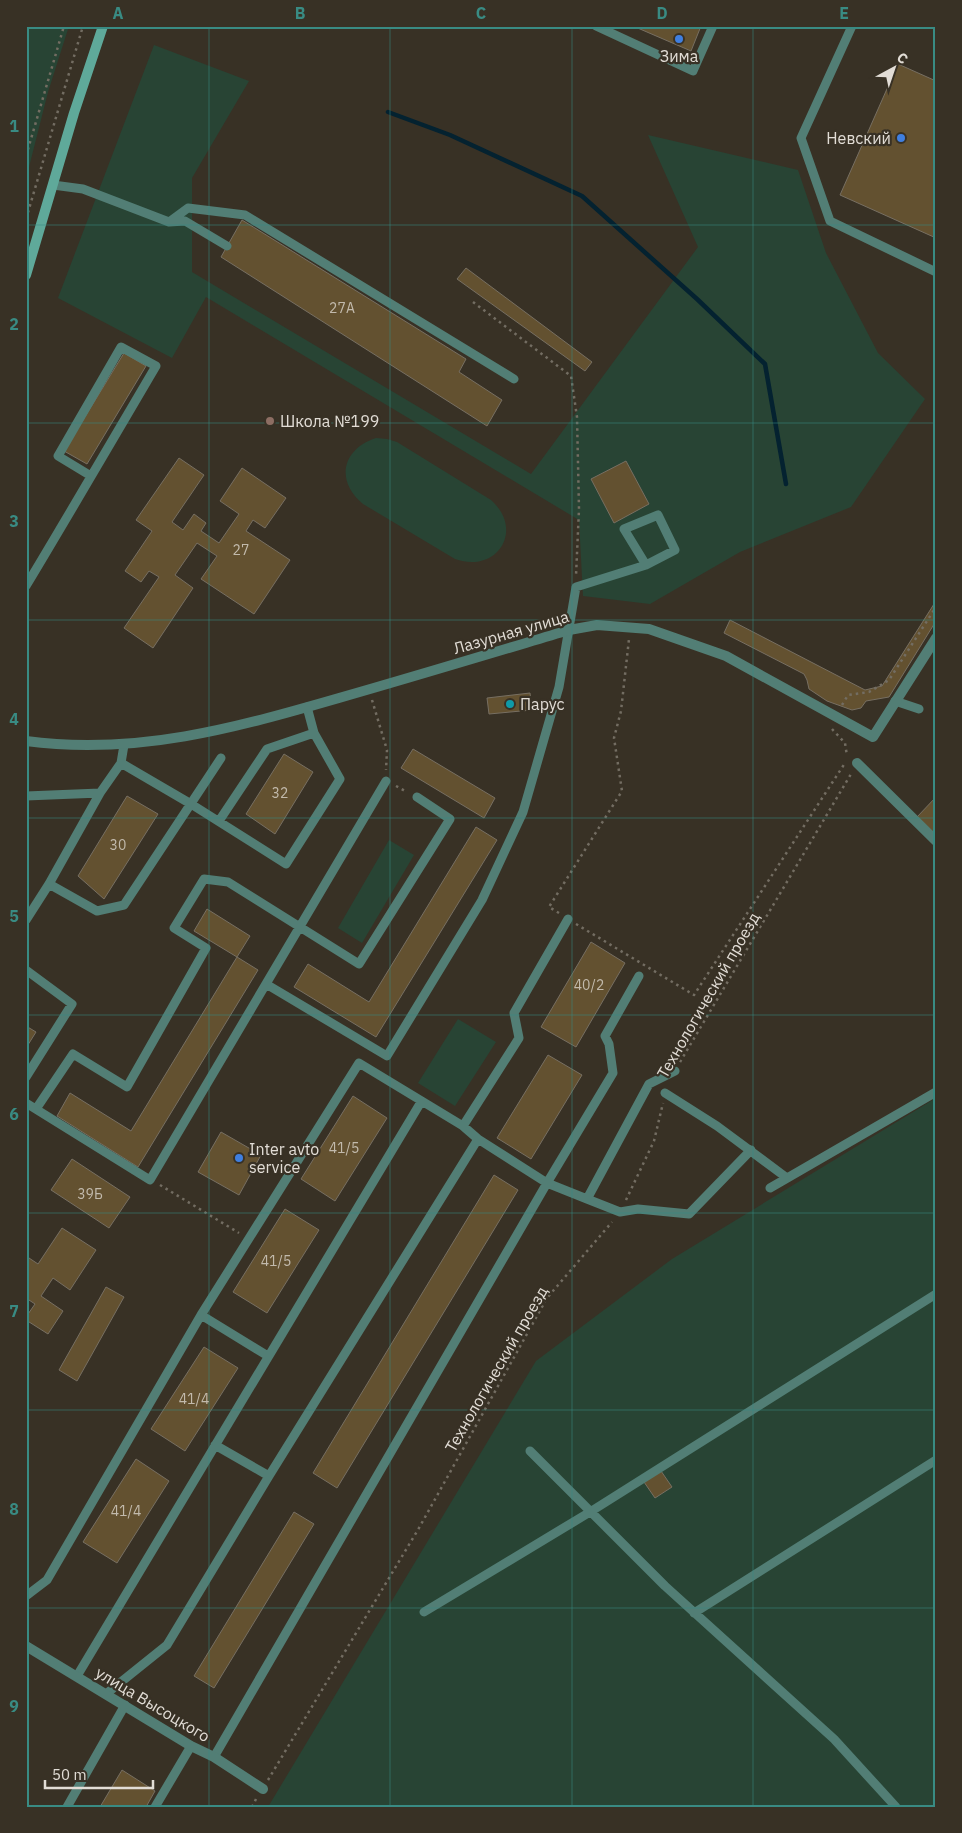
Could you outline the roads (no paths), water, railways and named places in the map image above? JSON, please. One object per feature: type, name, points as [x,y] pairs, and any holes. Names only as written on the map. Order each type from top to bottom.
[{"type":"street","points":[[26,274],[74,113],[103,26]]},
{"type":"street","name":"Лазурная улица","points":[[26,742],[60,746],[124,745],[192,736],[368,690],[569,630],[597,625],[649,629],[726,656],[873,737],[936,638]]},
{"type":"street","points":[[857,763],[936,841]]},
{"type":"street","name":"улица Высоцкого","points":[[26,1646],[191,1746],[214,1757],[263,1789]]},
{"type":"lane","points":[[596,26],[693,71],[713,26]]},
{"type":"lane","points":[[852,26],[801,138],[830,221],[936,272]]},
{"type":"lane","points":[[52,185],[83,189],[168,222],[185,221],[227,246]]},
{"type":"lane","points":[[168,222],[188,208],[245,215],[514,379]]},
{"type":"lane","points":[[26,586],[91,476],[156,366],[121,347],[58,456],[91,476]]},
{"type":"lane","points":[[266,984],[387,1056],[482,900],[523,812],[559,687],[576,587],[646,565],[675,550],[658,515],[624,529],[646,565]]},
{"type":"lane","points":[[896,701],[919,709]]},
{"type":"lane","points":[[121,762],[286,864],[340,779],[314,733],[307,707]]},
{"type":"lane","points":[[219,822],[267,749],[314,733]]},
{"type":"lane","points":[[26,920],[49,884],[100,793],[121,762],[124,745]]},
{"type":"lane","points":[[49,884],[97,911],[124,905],[221,758]]},
{"type":"lane","points":[[26,1103],[150,1180],[386,781]]},
{"type":"lane","points":[[26,796],[100,793]]},
{"type":"lane","points":[[36,1109],[73,1054],[127,1087],[206,948],[174,928],[204,879],[228,882],[359,964],[450,819],[417,797]]},
{"type":"lane","points":[[463,1126],[519,1038],[514,1013],[568,919]]},
{"type":"lane","points":[[26,970],[72,1004],[26,1077]]},
{"type":"lane","points":[[214,1757],[547,1183],[613,1074],[609,1044],[605,1036],[639,976]]},
{"type":"lane","points":[[26,1596],[46,1580],[201,1315],[359,1063],[463,1126],[478,1139],[547,1183],[620,1212],[638,1209],[689,1214],[750,1150]]},
{"type":"lane","points":[[587,1199],[649,1084],[675,1072]]},
{"type":"lane","points":[[770,1188],[936,1092]]},
{"type":"lane","points":[[665,1093],[717,1126],[788,1178]]},
{"type":"lane","points":[[77,1676],[421,1102]]},
{"type":"lane","points":[[106,1694],[167,1645],[269,1476],[478,1139]]},
{"type":"lane","points":[[424,1612],[590,1512],[936,1294]]},
{"type":"lane","points":[[201,1315],[268,1356]]},
{"type":"lane","points":[[215,1445],[269,1476]]},
{"type":"lane","points":[[530,1451],[665,1586],[834,1739],[896,1807]]},
{"type":"lane","points":[[694,1613],[936,1460]]},
{"type":"lane","points":[[67,1807],[125,1705]]},
{"type":"lane","points":[[155,1807],[191,1746]]},
{"type":"waterway","points":[[388,112],[450,135],[582,196],[697,299],[765,364],[786,484]]},
{"type":"place","name":"Зима","points":[[679,39]]},
{"type":"place","name":"Невский","points":[[901,138]]},
{"type":"place","name":"Школа №199","points":[[270,421]]},
{"type":"place","name":"Парус","points":[[510,704]]},
{"type":"place","name":"Inter avto service","points":[[239,1158]]}]
